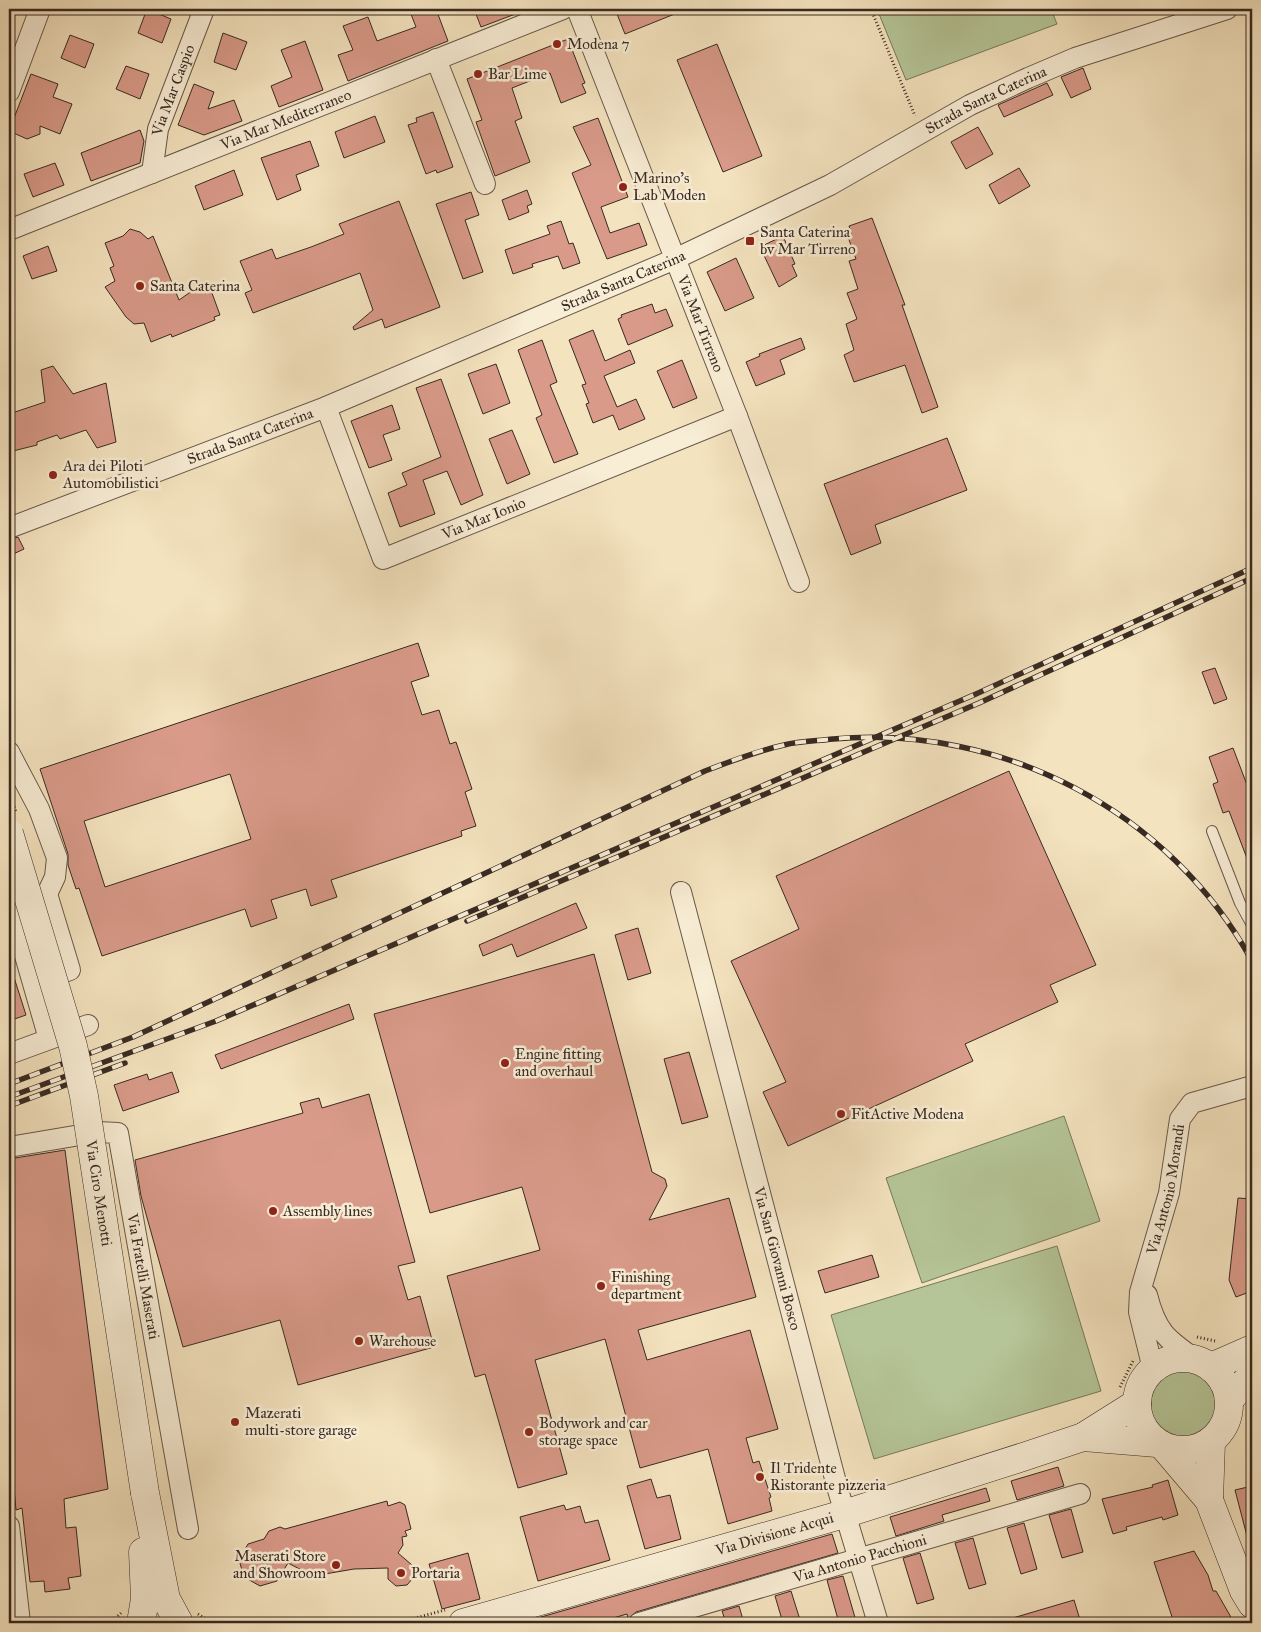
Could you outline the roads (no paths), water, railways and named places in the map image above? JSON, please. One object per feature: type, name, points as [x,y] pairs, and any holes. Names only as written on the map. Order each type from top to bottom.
[{"type":"main road","name":"Via Ciro Menotti","points":[[9,833],[73,1046],[84,1096],[145,1493],[166,1598],[179,1623]]},
{"type":"main road","points":[[1203,1363],[1252,1349]]},
{"type":"main road","points":[[1160,1445],[1181,1451],[1191,1450],[1211,1442],[1227,1420],[1229,1400],[1224,1383],[1203,1363],[1183,1358],[1168,1360],[1153,1369],[1143,1380],[1137,1403],[1142,1427],[1209,1500],[1244,1591],[1252,1604]]},
{"type":"main road","points":[[1229,1400],[1252,1375]]},
{"type":"main road","name":"Via Divisione Acqui","points":[[463,1623],[844,1514],[1083,1437],[1137,1403]]},
{"type":"main road","name":"Via Divisione Acqui","points":[[1083,1437],[1160,1445]]},
{"type":"main road","points":[[1209,1500],[1211,1442]]},
{"type":"main road","name":"Via Ciro Menotti","points":[[141,1623],[145,1599],[143,1526],[145,1493]]},
{"type":"street","points":[[9,92],[40,9]]},
{"type":"street","name":"Via Mar Caspio","points":[[152,173],[158,129],[204,9]]},
{"type":"street","name":"Via Mar Mediterraneo","points":[[10,227],[152,173],[563,9]]},
{"type":"street","name":"Via Mar Tirreno","points":[[577,9],[737,416],[799,582]]},
{"type":"street","name":"Strada Santa Caterina","points":[[9,528],[326,407],[675,259],[830,185],[970,105],[1075,58],[1226,9]]},
{"type":"street","points":[[436,59],[485,184]]},
{"type":"street","name":"Via Mar Ionio","points":[[326,407],[383,559],[737,416]]},
{"type":"street","points":[[9,752],[39,809],[57,858],[55,877],[47,894],[70,970],[33,983]]},
{"type":"street","name":"Via San Giovanni Bosco","points":[[682,892],[844,1514],[878,1623]]},
{"type":"street","points":[[47,894],[10,906],[49,1039]]},
{"type":"street","points":[[9,1054],[88,1025]]},
{"type":"street","name":"Via Antonio Morandi","points":[[1153,1369],[1139,1312],[1143,1281],[1169,1193],[1179,1126],[1183,1113],[1192,1103],[1252,1086]]},
{"type":"street","name":"Via Fratelli Maserati","points":[[9,1147],[98,1132],[118,1133],[188,1529]]},
{"type":"street","points":[[1143,1281],[1154,1318],[1165,1338],[1203,1363]]},
{"type":"street","name":"Via Antonio Pacchioni","points":[[639,1623],[1080,1494]]},
{"type":"street","points":[[9,1526],[20,1623]]},
{"type":"lane","points":[[1212,831],[1240,903],[1252,926]]},
{"type":"railway","points":[[9,1097],[216,1021],[976,694],[1252,568]]},
{"type":"railway","points":[[467,921],[979,703],[1252,578]]},
{"type":"railway","points":[[9,1084],[133,1037],[705,771],[764,750],[808,741],[896,738],[958,746],[1018,763],[1075,788],[1128,821],[1176,861],[1217,908],[1252,961]]},
{"type":"railway","points":[[9,1106],[125,1063]]},
{"type":"place","name":"Modena 7","points":[[557,44]]},
{"type":"place","name":"Bar Lime","points":[[478,74]]},
{"type":"place","name":"Marino's Lab Moden","points":[[623,187]]},
{"type":"place","name":"Santa Caterina bv Mar Tirreno","points":[[750,241]]},
{"type":"place","name":"Santa Caterina","points":[[140,286]]},
{"type":"place","name":"Ara dei Piloti Automobilistici","points":[[53,475]]},
{"type":"place","name":"Engine fitting and overhaul","points":[[505,1063]]},
{"type":"place","name":"FitActive Modena","points":[[841,1114]]},
{"type":"place","name":"Assembly lines","points":[[273,1211]]},
{"type":"place","name":"Finishing department","points":[[601,1286]]},
{"type":"place","name":"Warehouse","points":[[359,1341]]},
{"type":"place","name":"Mazerati multi-store garage","points":[[235,1422]]},
{"type":"place","name":"Bodywork and car storage space","points":[[529,1432]]},
{"type":"place","name":"Il Tridente Ristorante pizzeria","points":[[760,1477]]},
{"type":"place","name":"Maserati Store and Showroom","points":[[336,1565]]},
{"type":"place","name":"Portaria","points":[[401,1573]]}]
